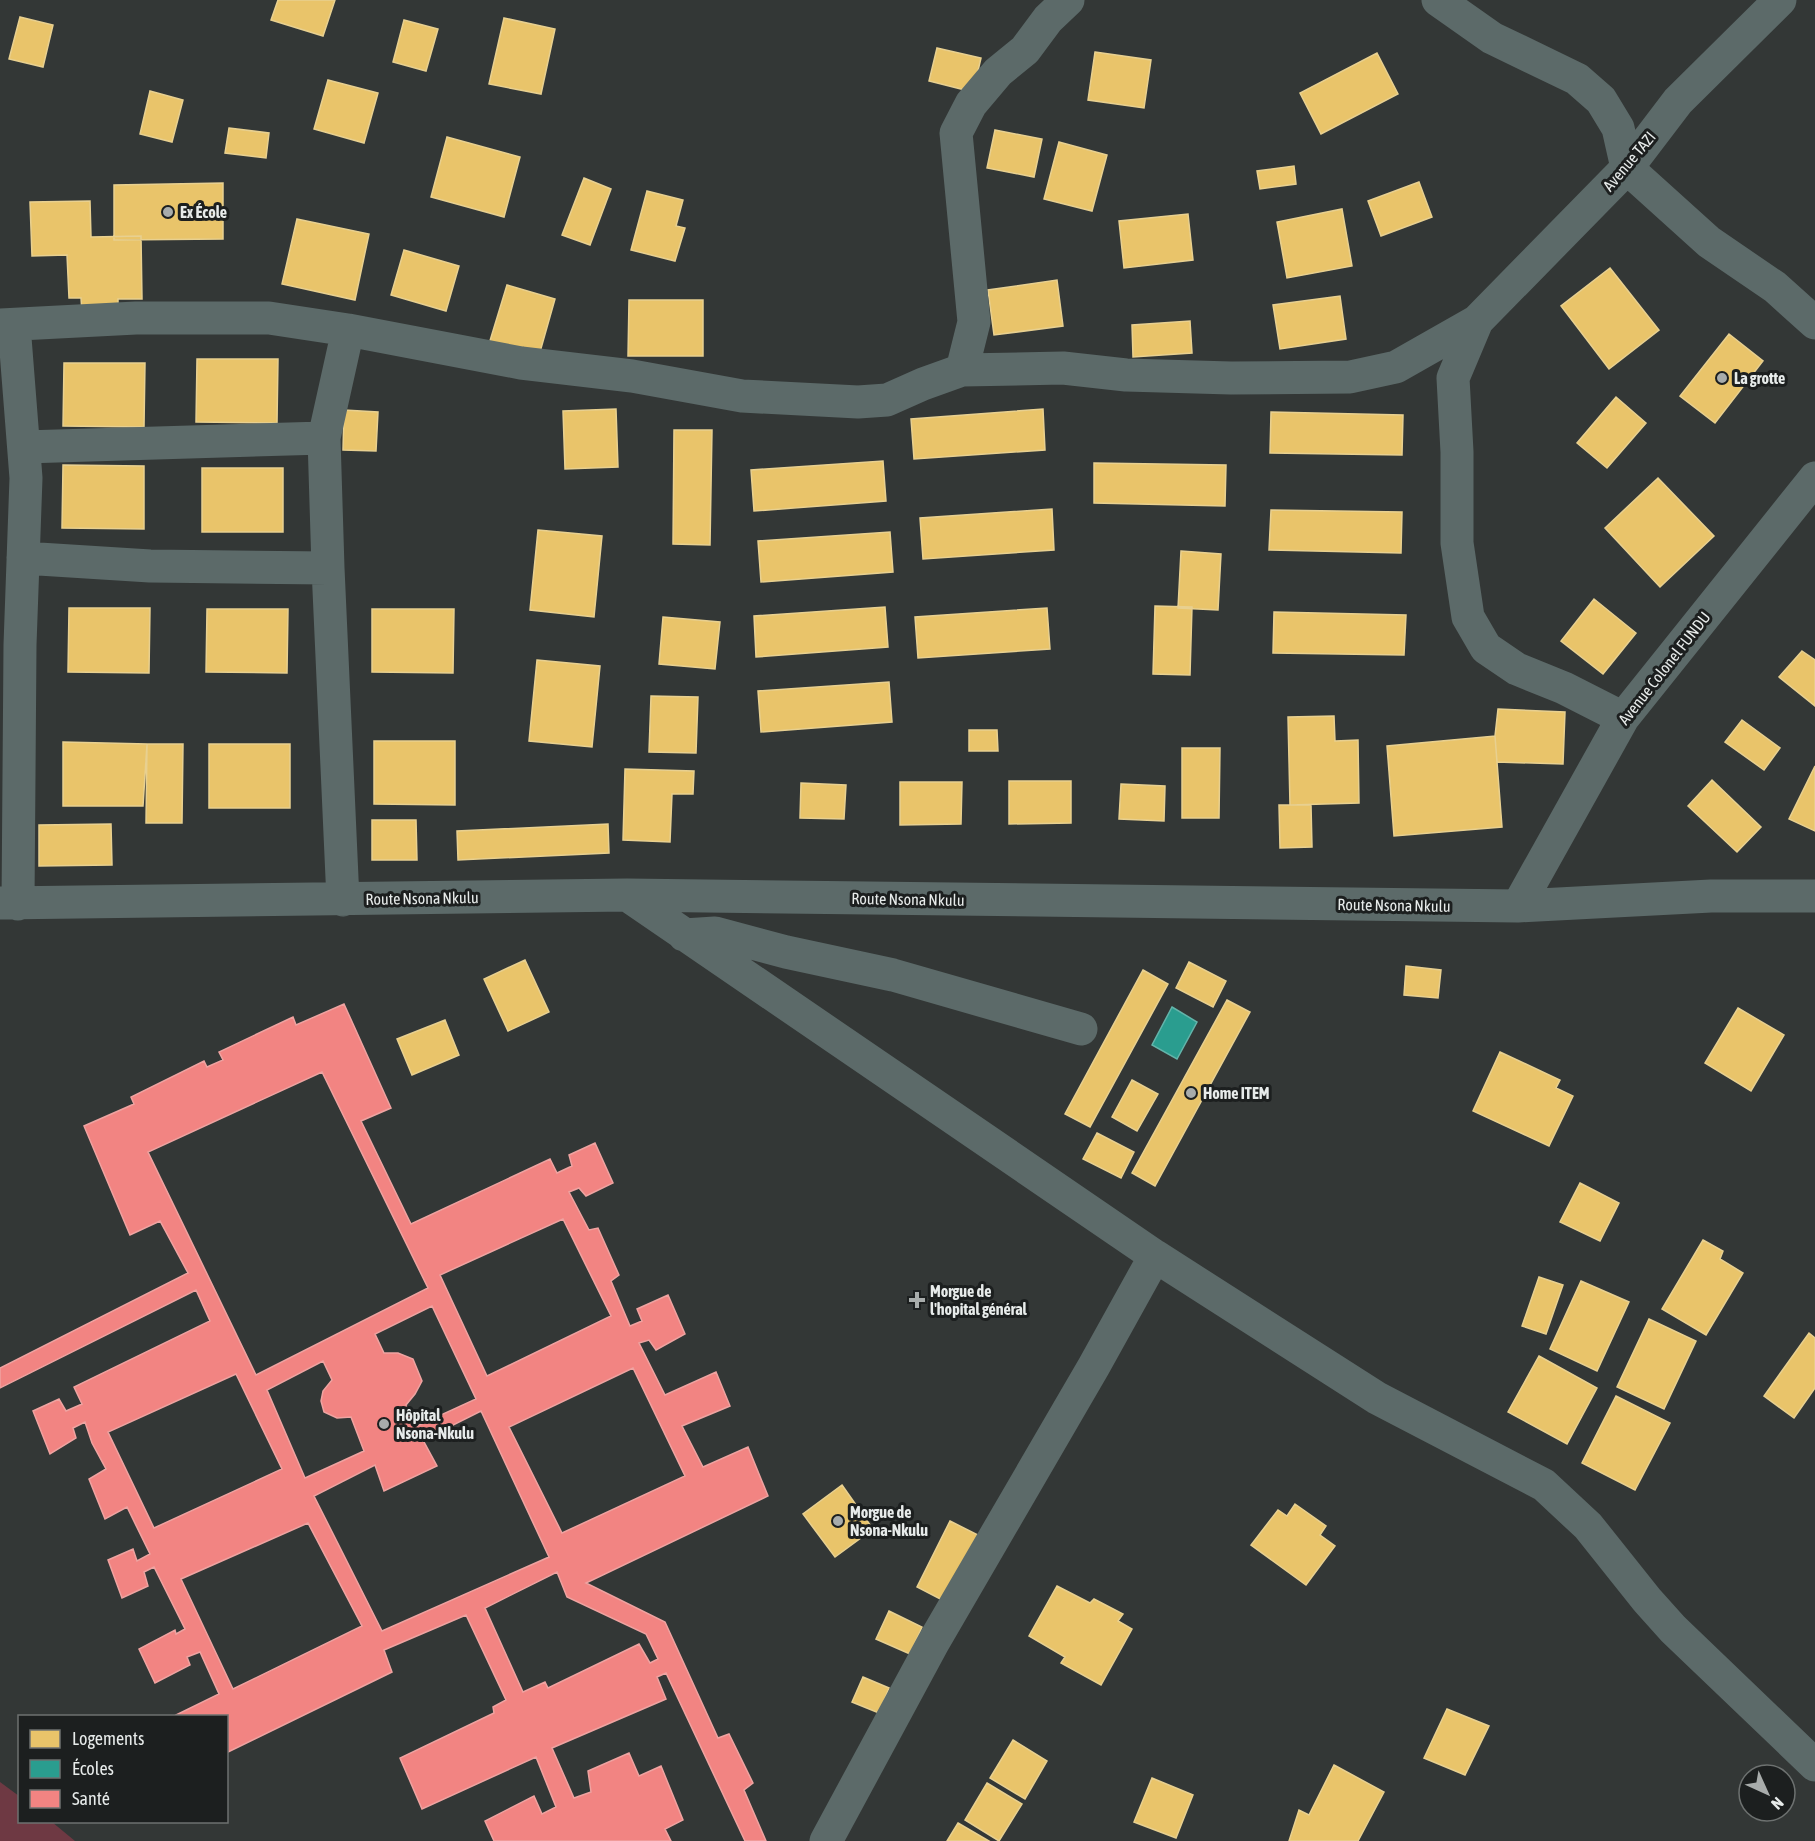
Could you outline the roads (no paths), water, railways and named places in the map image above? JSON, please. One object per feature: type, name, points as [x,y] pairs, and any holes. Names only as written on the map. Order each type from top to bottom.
[{"type":"street","points":[[962,370],[974,322],[956,133],[971,104],[998,72],[1025,51],[1048,19],[1068,0]]},
{"type":"street","points":[[1438,0],[1492,38],[1577,79],[1601,100],[1618,128],[1628,168],[1709,242],[1775,287],[1815,323]]},
{"type":"street","name":"Avenue TAZI","points":[[1477,321],[1628,168],[1678,101],[1780,0]]},
{"type":"street","points":[[9,904],[26,478],[24,447],[7,325],[136,318],[269,318],[348,330],[521,363],[632,376],[742,396],[858,402],[887,400],[962,370],[1062,368],[1126,375],[1350,377],[1396,368],[1477,321]]},
{"type":"street","points":[[1477,321],[1453,378],[1457,452],[1457,543],[1468,617],[1486,648],[1517,669],[1564,688],[1623,717]]},
{"type":"street","points":[[343,900],[324,438],[348,330]]},
{"type":"street","points":[[1396,368],[1453,378]]},
{"type":"street","points":[[24,447],[324,438]]},
{"type":"street","name":"Avenue Colonel FUNDU","points":[[1518,906],[1623,717],[1815,478]]},
{"type":"street","points":[[23,558],[150,566],[328,568]]},
{"type":"street","points":[[627,896],[1155,1256],[1377,1398],[1544,1485],[1588,1526],[1673,1629],[1815,1765]]},
{"type":"street","name":"Route Nsona Nkulu","points":[[9,904],[627,896],[1518,906],[1711,896],[1815,896]]},
{"type":"street","points":[[684,935],[715,933],[786,952],[893,975],[1081,1029]]},
{"type":"street","points":[[826,1841],[933,1643],[1094,1366],[1155,1256]]},
{"type":"place","name":"Ex École","points":[[168,212]]},
{"type":"place","name":"La grotte","points":[[1722,378]]},
{"type":"place","name":"Home ITEM","points":[[1191,1093]]},
{"type":"place","name":"Morgue de l'hopital général","points":[[917,1300]]},
{"type":"place","name":"Hôpital Nsona-Nkulu","points":[[384,1424]]},
{"type":"place","name":"Morgue de Nsona-Nkulu","points":[[838,1521]]}]
